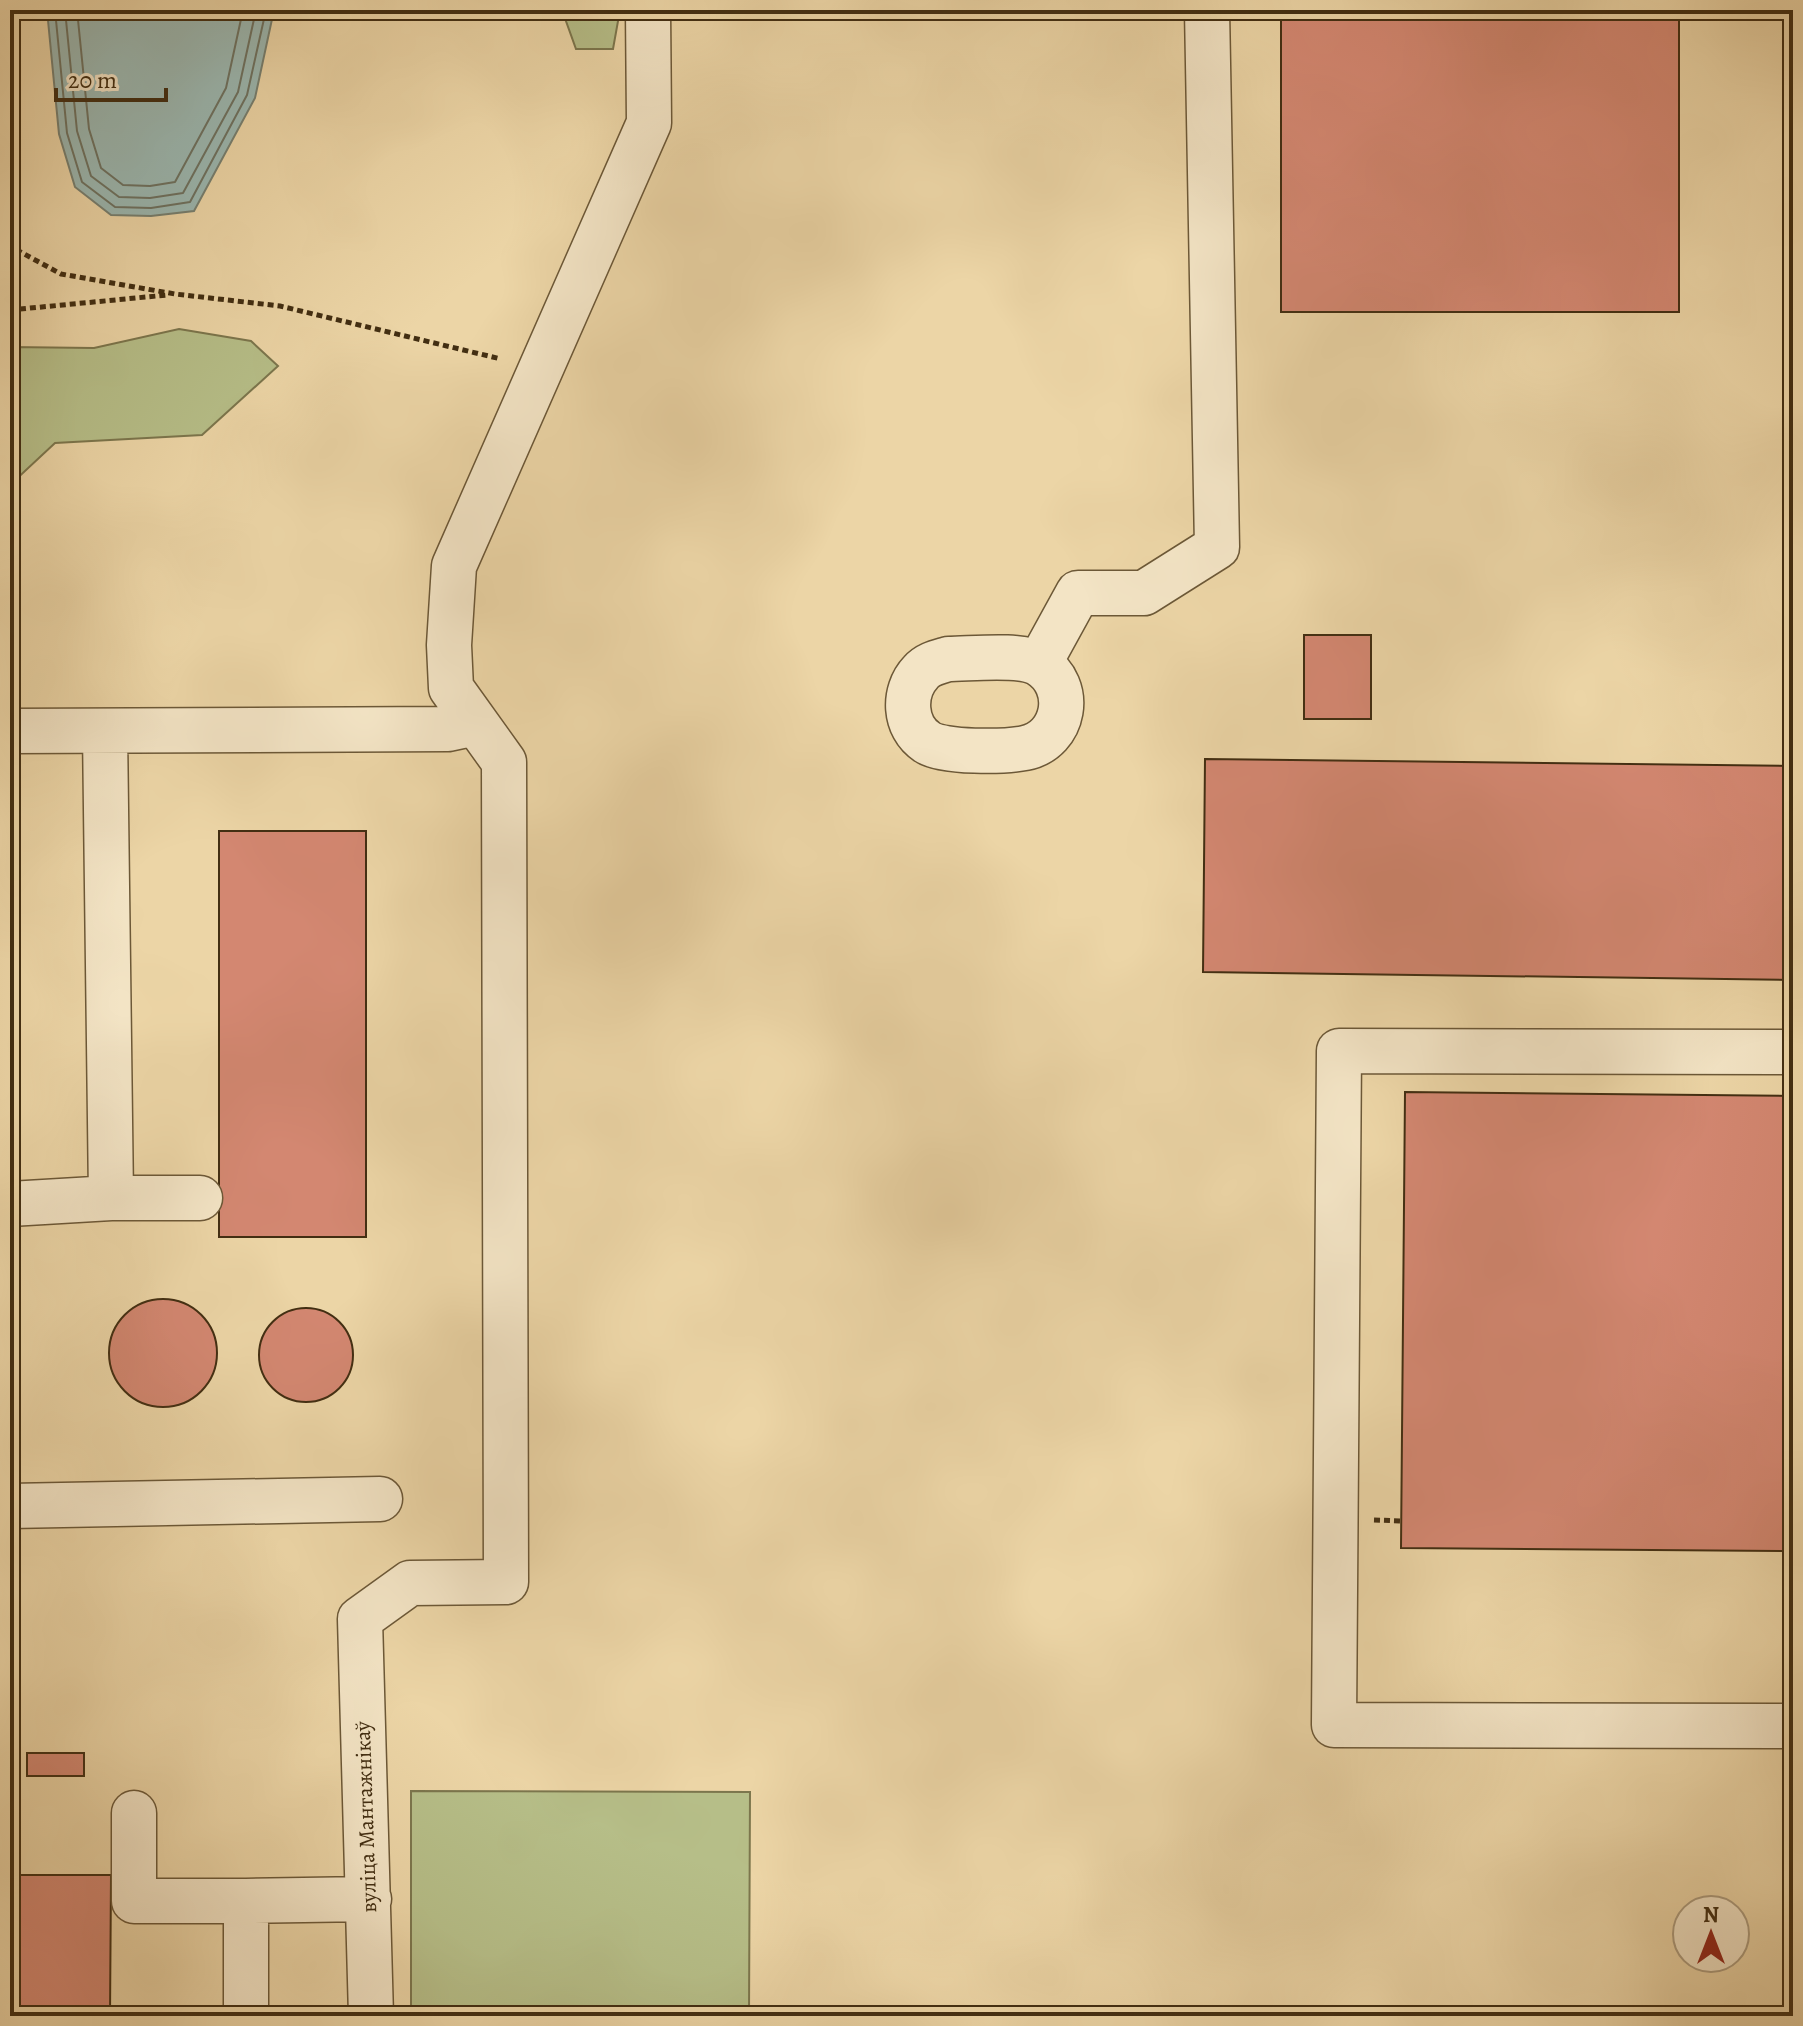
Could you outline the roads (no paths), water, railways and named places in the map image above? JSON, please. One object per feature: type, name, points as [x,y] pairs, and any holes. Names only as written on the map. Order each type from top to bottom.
[{"type":"street","points":[[10,731],[448,729],[476,723],[451,688],[449,645],[454,566],[649,123],[648,10]]},
{"type":"street","points":[[1039,664],[1078,593],[1144,593],[1217,547],[1207,10]]},
{"type":"street","name":"вуліца Мантажнікаў","points":[[371,2016],[360,1619],[410,1583],[506,1582],[504,762],[476,723]]},
{"type":"street","points":[[105,731],[111,1198]]},
{"type":"street","points":[[1793,1052],[1339,1051],[1334,1725],[1793,1726]]},
{"type":"street","points":[[10,1204],[111,1198],[200,1198]]},
{"type":"street","points":[[10,1506],[380,1499]]},
{"type":"street","points":[[134,1813],[134,1901],[369,1899]]},
{"type":"street","points":[[246,1901],[246,2016]]},
{"type":"water","points":[[47,10],[274,10],[255,98],[194,211],[151,216],[111,215],[75,187],[59,134]]}]
